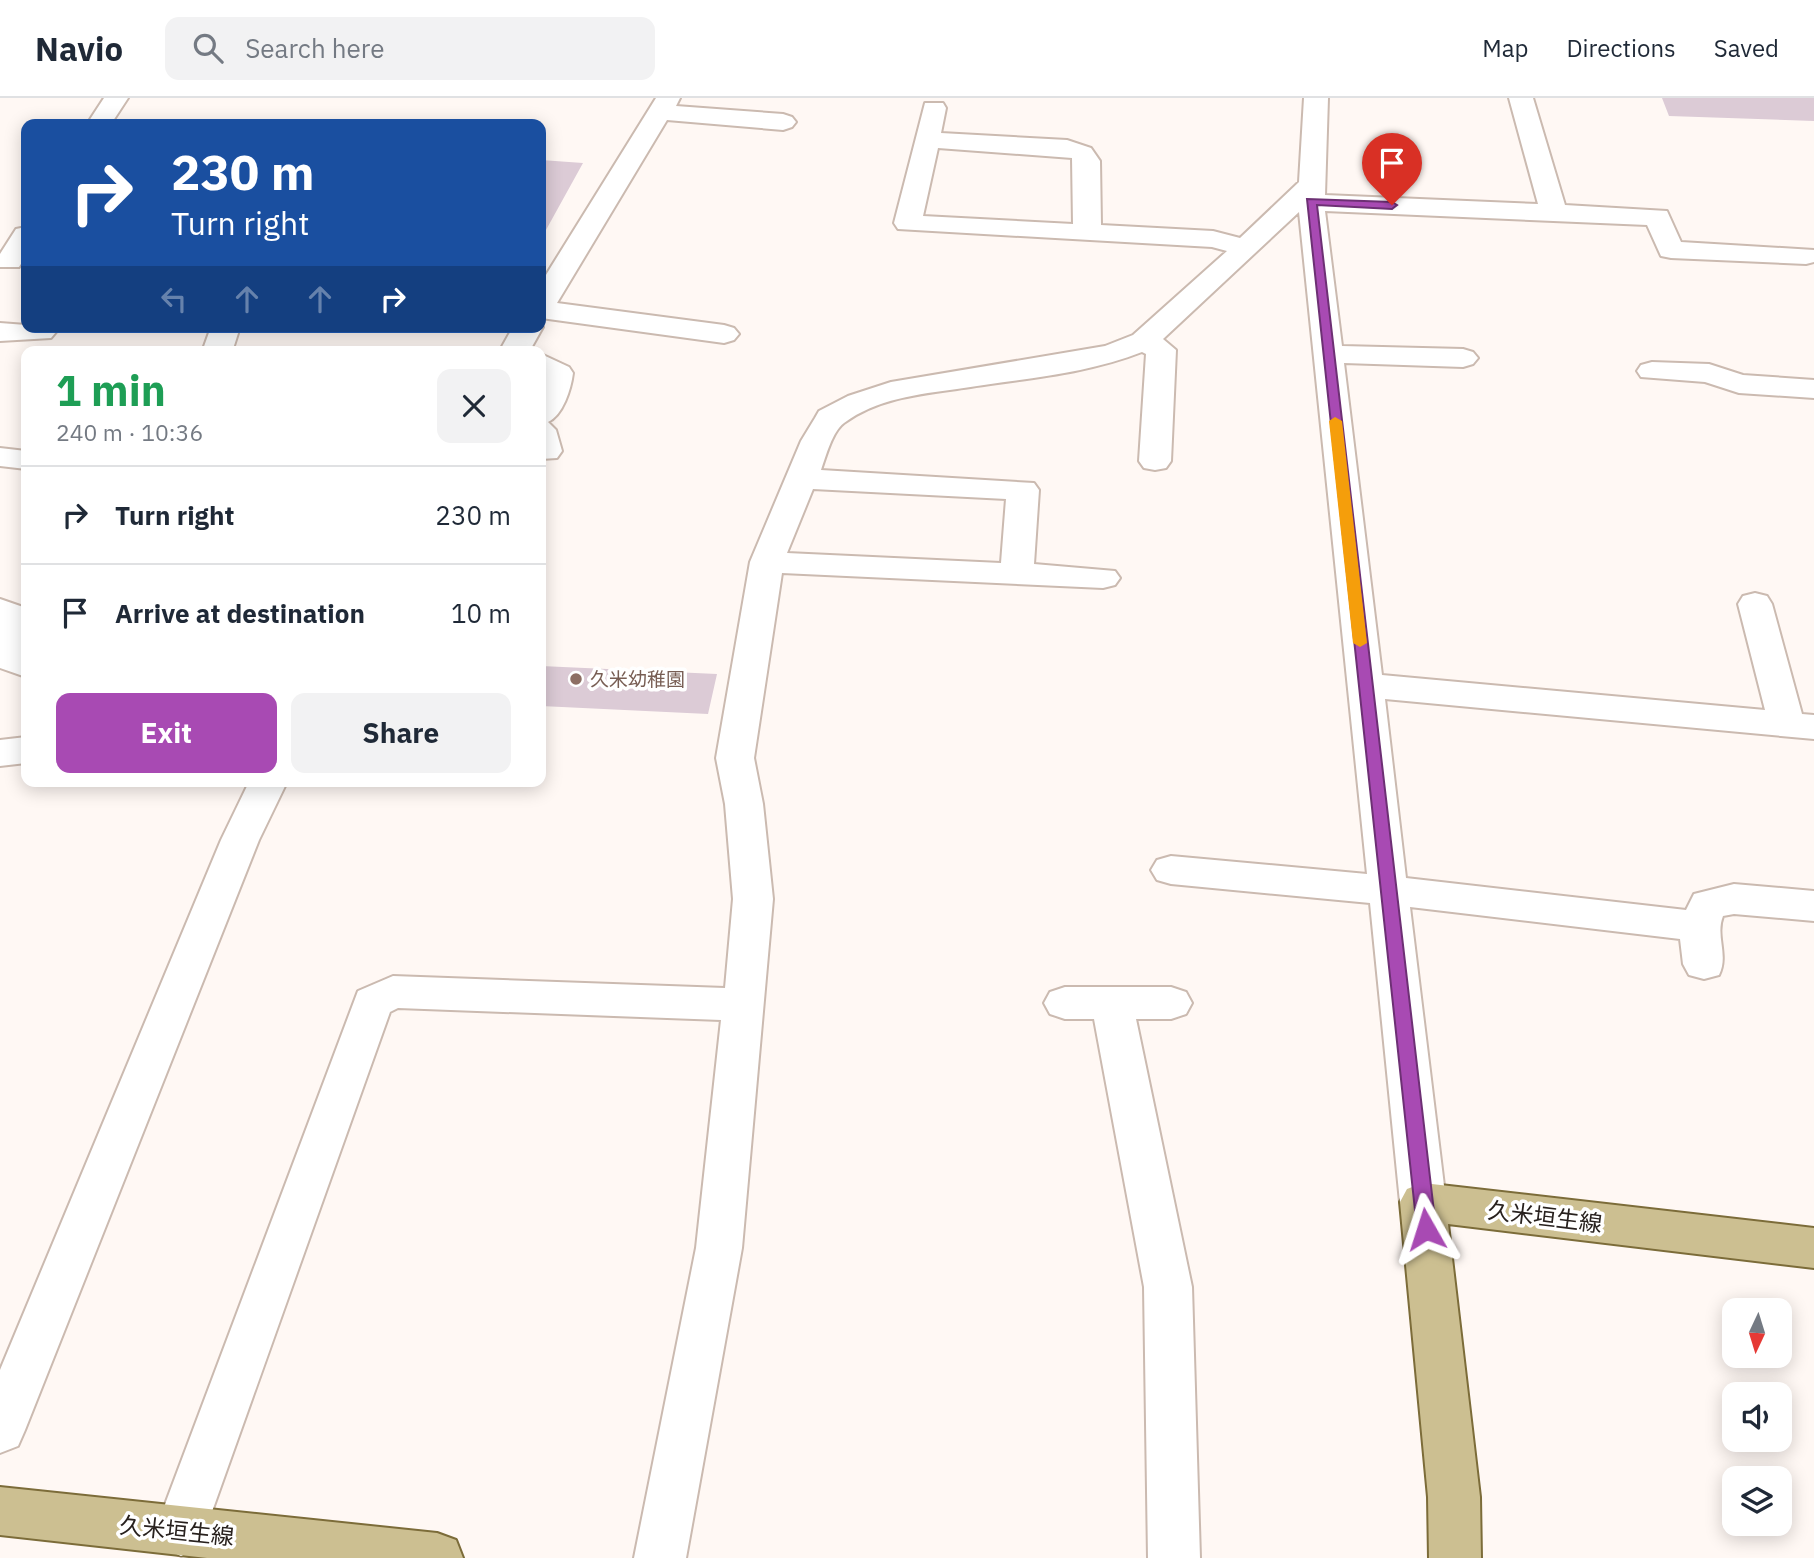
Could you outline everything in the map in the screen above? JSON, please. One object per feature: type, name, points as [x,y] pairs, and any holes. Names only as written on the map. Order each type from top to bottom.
[{"type":"main road","name":"久米垣生線","points":[[1423,1202],[1814,1248]]},
{"type":"main road","points":[[1423,1202],[1454,1497],[1455,1558]]},
{"type":"main road","name":"久米垣生線","points":[[0,1511],[437,1558]]},
{"type":"street","points":[[102,119],[116,98]]},
{"type":"street","points":[[1316,98],[1310,194],[1423,1202]]},
{"type":"street","points":[[1521,98],[1553,213]]},
{"type":"street","points":[[546,300],[664,105],[783,122]]},
{"type":"street","points":[[934,108],[908,223],[1213,239],[1244,247]]},
{"type":"street","points":[[927,140],[1068,148],[1082,153],[1087,161],[1087,233]]},
{"type":"street","points":[[660,1558],[719,1248],[744,1005],[753,899],[744,804],[734,758],[767,562],[801,479],[830,418],[859,401],[902,388],[1113,353],[1143,341],[1186,305],[1244,247],[1310,194],[1553,213],[1657,218],[1671,250],[1807,256]]},
{"type":"street","points":[[12,260],[21,244]]},
{"type":"street","points":[[546,309],[724,334]]},
{"type":"street","points":[[0,332],[21,331]]},
{"type":"street","points":[[1143,341],[1161,350],[1155,461]]},
{"type":"street","points":[[1328,354],[1463,358]]},
{"type":"street","points":[[546,366],[558,373],[556,389],[546,406]]},
{"type":"street","points":[[1652,371],[1709,373],[1739,384],[1773,388],[1814,388]]},
{"type":"street","points":[[0,457],[21,459]]},
{"type":"street","points":[[801,479],[1023,490],[1017,574]]},
{"type":"street","points":[[767,562],[1103,578]]},
{"type":"street","points":[[1365,685],[1800,726],[1755,604]]},
{"type":"street","points":[[0,610],[12,613],[19,627],[12,646],[14,662],[21,664]]},
{"type":"street","points":[[0,753],[21,751]]},
{"type":"street","points":[[0,1430],[240,840],[266,787]]},
{"type":"street","points":[[1171,870],[1388,890],[1702,945],[1708,904],[1734,899],[1814,906]]},
{"type":"street","points":[[181,1531],[373,1002],[393,992],[744,1005]]},
{"type":"street","points":[[1065,1003],[1171,1003]]},
{"type":"street","points":[[1112,1003],[1168,1287],[1173,1413],[1174,1558]]},
{"type":"building","points":[[1662,98],[1814,98],[1814,121],[1669,116]]},
{"type":"building","points":[[546,160],[583,163],[546,230]]},
{"type":"building","points":[[546,666],[717,674],[708,714],[546,706]]},
{"type":"slow traffic","points":[[1335,421],[1360,643]]},
{"type":"place","name":"久米幼稚園","points":[[576,679]]},
{"type":"route","points":[[1392,205],[1311,202],[1426,1229]]}]
